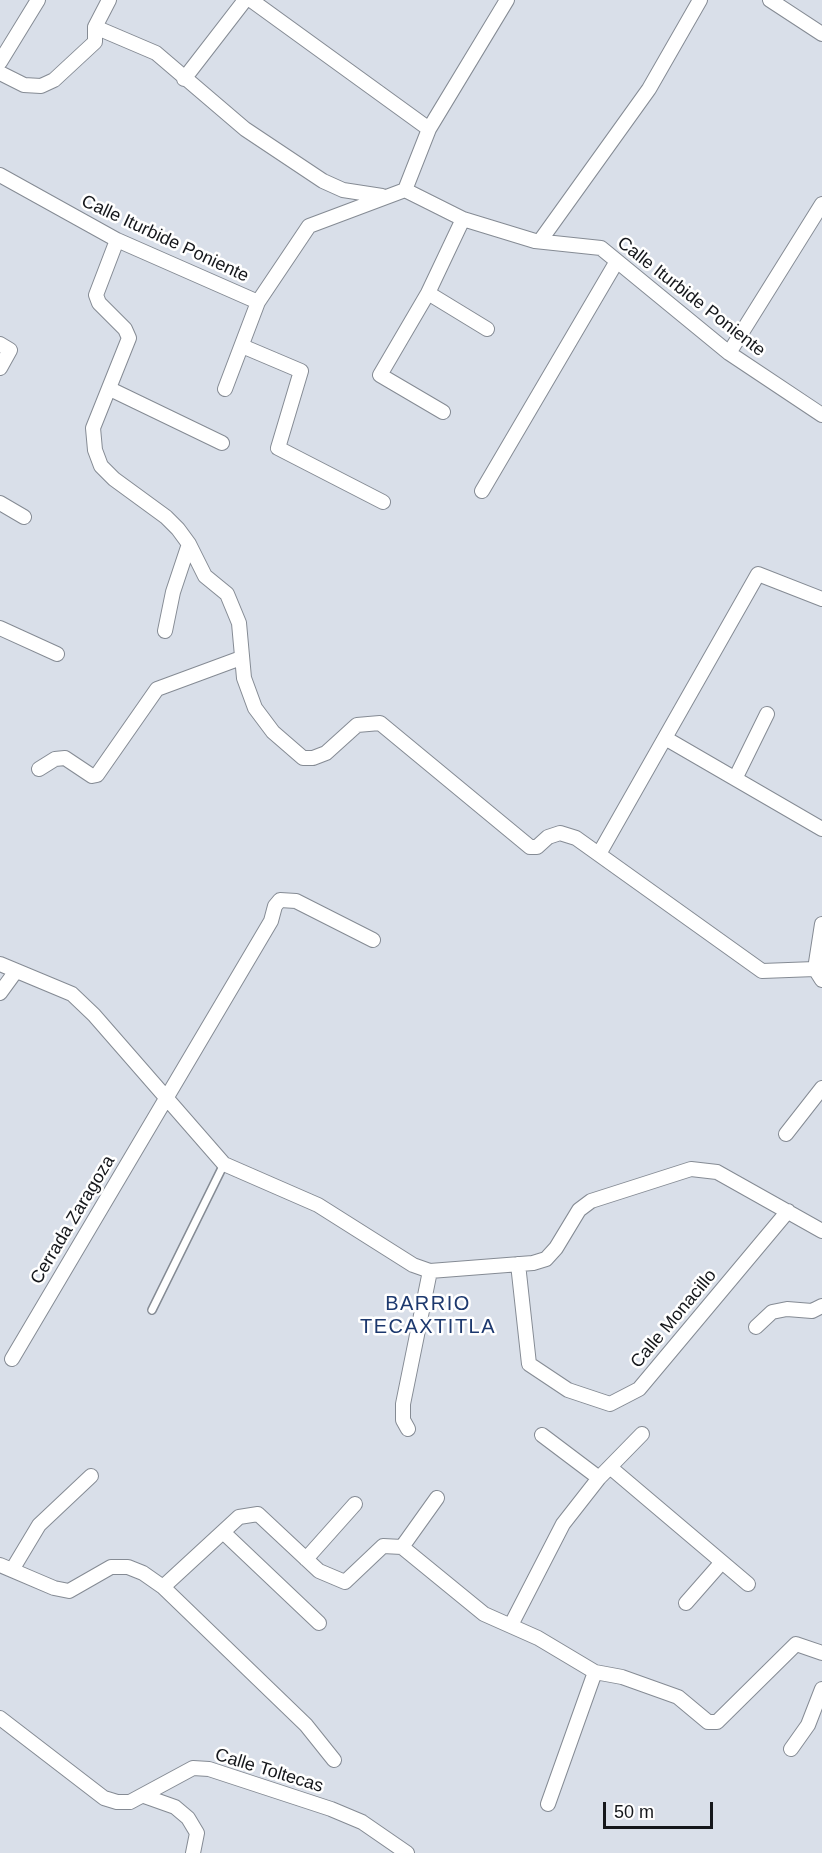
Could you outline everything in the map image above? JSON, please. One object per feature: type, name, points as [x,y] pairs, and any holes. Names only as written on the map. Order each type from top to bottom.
[{"type":"street","points":[[0,62],[38,0]]},
{"type":"street","points":[[0,74],[24,85],[41,86],[54,80],[95,42],[95,27],[108,0]]},
{"type":"street","points":[[184,79],[245,0]]},
{"type":"street","points":[[251,0],[429,129]]},
{"type":"street","points":[[405,190],[429,129],[507,0]]},
{"type":"street","points":[[540,241],[649,89],[700,0]]},
{"type":"street","points":[[770,0],[822,34]]},
{"type":"street","points":[[95,27],[156,53],[245,129],[323,182],[343,190],[384,197]]},
{"type":"street","name":"Calle Iturbide Poniente","points":[[0,175],[117,240],[258,302],[309,226],[405,190],[463,219],[540,241],[602,248],[729,353],[821,415]]},
{"type":"street","points":[[729,353],[822,204]]},
{"type":"street","points":[[443,412],[380,375],[428,293],[463,219]]},
{"type":"street","points":[[117,240],[96,295],[99,303],[125,329],[129,338],[93,428],[94,450],[101,466],[114,479],[166,517],[189,544],[205,576],[227,594],[234,606],[239,623],[244,678],[255,708],[273,732],[303,758],[314,758],[326,753],[357,725],[368,722],[381,723],[530,847],[537,847],[548,837],[560,833],[576,838],[762,971],[818,975],[822,924]]},
{"type":"street","points":[[482,491],[617,261]]},
{"type":"street","points":[[428,293],[487,330]]},
{"type":"street","points":[[225,389],[258,302]]},
{"type":"street","points":[[0,344],[10,350],[0,368]]},
{"type":"street","points":[[242,346],[301,371],[278,448],[383,502]]},
{"type":"street","points":[[110,389],[222,443]]},
{"type":"street","points":[[0,503],[24,517]]},
{"type":"street","points":[[165,632],[173,592],[189,544]]},
{"type":"street","points":[[599,854],[758,574],[822,599]]},
{"type":"street","points":[[0,628],[57,654]]},
{"type":"street","points":[[39,769],[56,759],[65,759],[92,776],[97,775],[157,689],[242,657]]},
{"type":"street","points":[[736,777],[767,714]]},
{"type":"street","points":[[664,738],[736,777],[822,829]]},
{"type":"street","name":"Cerrada Zaragoza","points":[[12,1359],[272,921],[275,906],[280,900],[288,899],[373,940]]},
{"type":"street","points":[[0,964],[72,994],[224,1164],[318,1206],[412,1265],[429,1271],[518,1264],[546,1259],[556,1248],[579,1210],[591,1201],[691,1169],[717,1172],[822,1231]]},
{"type":"street","points":[[0,993],[16,971]]},
{"type":"street","points":[[786,1134],[822,1088]]},
{"type":"street","name":"Calle Monacillo","points":[[518,1264],[530,1364],[568,1390],[610,1404],[639,1389],[788,1211]]},
{"type":"street","points":[[408,1429],[403,1420],[403,1404],[429,1271]]},
{"type":"street","points":[[756,1327],[772,1312],[787,1309],[812,1311],[822,1306]]},
{"type":"street","points":[[511,1625],[563,1524],[598,1478],[611,1468],[642,1434]]},
{"type":"street","points":[[542,1435],[598,1478]]},
{"type":"street","points":[[611,1468],[748,1584]]},
{"type":"street","points":[[91,1476],[39,1525],[6,1567],[54,1588],[69,1591],[111,1567],[128,1567],[143,1573],[163,1587],[306,1725],[334,1760]]},
{"type":"street","points":[[402,1547],[437,1498]]},
{"type":"street","points":[[306,1559],[356,1504]]},
{"type":"street","points":[[163,1587],[239,1517],[258,1514],[319,1571],[345,1582],[383,1546],[402,1547],[484,1614],[538,1638],[595,1672],[622,1677],[678,1697],[708,1722],[717,1722],[796,1644],[805,1645],[822,1653]]},
{"type":"street","points":[[223,1532],[319,1623]]},
{"type":"street","points":[[686,1603],[723,1562]]},
{"type":"street","points":[[548,1804],[595,1672]]},
{"type":"street","points":[[791,1749],[808,1725],[822,1689]]},
{"type":"street","name":"Calle Toltecas","points":[[0,1718],[104,1798],[117,1802],[130,1802],[193,1768],[208,1769],[331,1809],[362,1822],[407,1853]]},
{"type":"street","points":[[144,1796],[175,1807],[188,1818],[196,1833],[194,1853]]},
{"type":"lane","points":[[152,1310],[224,1164]]},
{"type":"district","name":"BARRIO TECAXTITLA","points":[[428,1316]]}]
